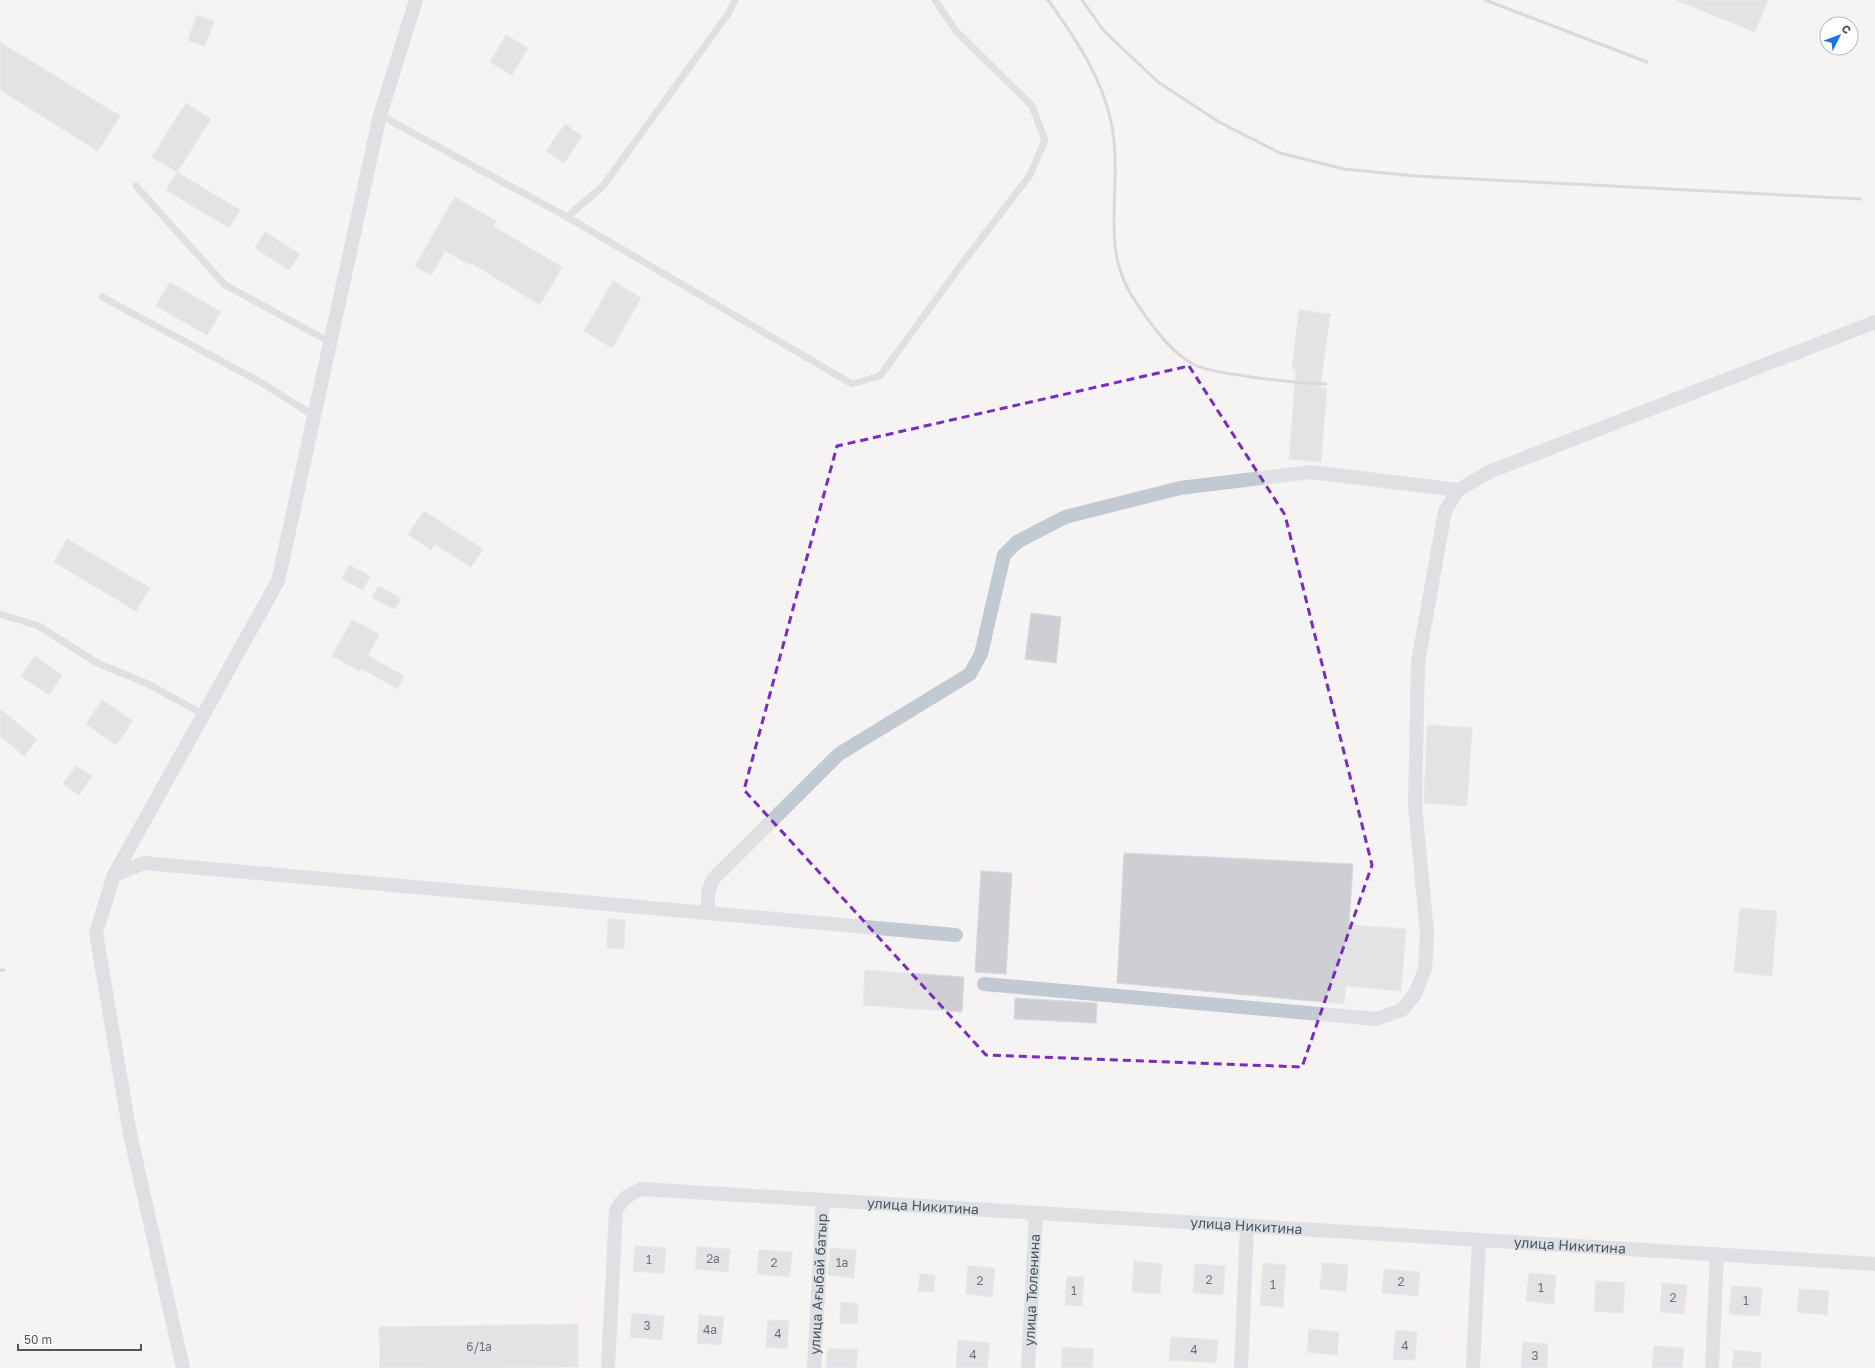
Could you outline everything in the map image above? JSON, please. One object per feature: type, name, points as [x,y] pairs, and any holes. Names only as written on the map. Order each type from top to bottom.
[{"type":"street","points":[[183,1368],[130,1134],[96,933],[114,875],[278,580],[380,115],[416,0]]},
{"type":"street","points":[[984,984],[1376,1019],[1402,1010],[1415,994],[1424,969],[1427,933],[1414,805],[1418,662],[1445,511],[1458,490],[1491,471],[1875,322]]},
{"type":"street","points":[[708,913],[708,892],[713,879],[839,754],[970,674],[980,654],[1004,555],[1017,542],[1065,517],[1180,488],[1311,472],[1458,490]]},
{"type":"street","points":[[114,875],[144,863],[956,935]]},
{"type":"street","name":"улица Никитина","points":[[608,1368],[614,1218],[621,1200],[629,1194],[642,1189],[1875,1264]]},
{"type":"street","name":"улица Ағыбай батыр","points":[[814,1368],[823,1200]]},
{"type":"street","name":"улица Тюленина","points":[[1028,1368],[1036,1213]]},
{"type":"street","points":[[1241,1368],[1247,1226]]},
{"type":"street","points":[[1473,1368],[1479,1240]]},
{"type":"street","points":[[1712,1368],[1717,1254]]},
{"type":"lane","points":[[567,217],[603,186],[728,14],[735,0]]},
{"type":"lane","points":[[380,115],[567,217],[852,384],[880,376],[964,261],[1030,176],[1045,140],[1032,106],[956,31],[935,0]]},
{"type":"lane","points":[[136,186],[225,285],[330,342]]},
{"type":"lane","points":[[102,297],[262,383],[314,416]]},
{"type":"lane","points":[[0,614],[40,626],[97,663],[148,684],[203,714]]},
{"type":"highlighted area","points":[[1189,366],[1285,515],[1372,865],[1302,1067],[986,1055],[744,790],[837,446]]},
{"type":"building","points":[[1676,0],[1768,0],[1755,32]]},
{"type":"building","points":[[197,15],[214,21],[205,46],[188,40]]},
{"type":"building","points":[[506,35],[528,48],[512,75],[490,62]]},
{"type":"building","points":[[0,42],[120,116],[98,151],[0,90]]},
{"type":"building","points":[[186,103],[211,119],[177,172],[152,157]]},
{"type":"building","points":[[565,124],[582,136],[564,163],[546,151]]},
{"type":"building","points":[[177,172],[240,210],[229,228],[166,190]]},
{"type":"building","points":[[455,197],[496,221],[493,226],[562,267],[540,305],[471,263],[470,265],[445,251],[431,275],[415,266]]},
{"type":"building","points":[[265,232],[300,254],[289,270],[255,248]]},
{"type":"building","points":[[613,281],[641,298],[612,348],[584,331]]},
{"type":"building","points":[[170,282],[221,312],[207,335],[156,306]]},
{"type":"building","points":[[1299,310],[1330,314],[1320,388],[1327,388],[1321,462],[1289,459],[1296,369],[1292,369]]},
{"type":"building","points":[[424,511],[483,549],[471,567],[435,544],[431,550],[408,534]]},
{"type":"building","points":[[67,539],[150,588],[136,611],[54,562]]},
{"type":"building","points":[[349,565],[370,576],[363,590],[342,579]]},
{"type":"building","points":[[378,586],[401,598],[395,609],[372,598]]},
{"type":"building","points":[[1031,613],[1061,617],[1056,663],[1025,659]]},
{"type":"building","points":[[352,620],[379,634],[368,656],[404,676],[397,689],[361,668],[360,671],[332,656]]},
{"type":"building","points":[[35,656],[62,675],[49,695],[21,676]]},
{"type":"building","points":[[102,700],[133,721],[116,745],[86,724]]},
{"type":"building","points":[[0,709],[37,739],[24,756],[0,736]]},
{"type":"building","points":[[1427,725],[1472,728],[1467,806],[1424,803]]},
{"type":"building","points":[[76,766],[92,776],[79,795],[63,784]]},
{"type":"building","points":[[1124,853],[1353,864],[1349,925],[1406,929],[1401,991],[1346,986],[1344,1004],[1117,983]]},
{"type":"building","points":[[981,871],[1012,873],[1006,974],[975,972]]},
{"type":"building","points":[[1740,908],[1777,911],[1772,976],[1734,972]]},
{"type":"building","points":[[608,919],[625,920],[624,949],[607,948]]},
{"type":"building","points":[[865,970],[964,977],[962,1012],[863,1005]]},
{"type":"building","points":[[1015,998],[1097,1003],[1096,1023],[1014,1019]]},
{"type":"building","points":[[635,1246],[666,1248],[664,1273],[633,1271]]},
{"type":"building","points":[[697,1247],[730,1249],[728,1272],[695,1269]]},
{"type":"building","points":[[830,1248],[856,1250],[854,1278],[828,1275]]},
{"type":"building","points":[[759,1250],[792,1252],[790,1277],[757,1274]]},
{"type":"building","points":[[1134,1261],[1162,1264],[1160,1294],[1132,1292]]},
{"type":"building","points":[[1263,1263],[1286,1265],[1283,1307],[1260,1305]]},
{"type":"building","points":[[1322,1263],[1348,1265],[1346,1291],[1320,1289]]},
{"type":"building","points":[[1195,1264],[1225,1266],[1223,1295],[1193,1293]]},
{"type":"building","points":[[968,1266],[995,1268],[992,1297],[966,1294]]},
{"type":"building","points":[[1384,1269],[1420,1272],[1418,1296],[1382,1293]]},
{"type":"building","points":[[1529,1273],[1556,1275],[1554,1304],[1526,1301]]},
{"type":"building","points":[[920,1274],[935,1275],[934,1292],[918,1291]]},
{"type":"building","points":[[1067,1276],[1084,1277],[1082,1306],[1065,1305]]},
{"type":"building","points":[[1596,1281],[1625,1283],[1623,1313],[1594,1311]]},
{"type":"building","points":[[1662,1283],[1687,1285],[1684,1314],[1660,1312]]},
{"type":"building","points":[[1732,1286],[1762,1288],[1760,1316],[1729,1314]]},
{"type":"building","points":[[1799,1289],[1829,1291],[1827,1315],[1797,1312]]},
{"type":"building","points":[[841,1302],[858,1304],[857,1324],[840,1323]]},
{"type":"building","points":[[632,1313],[664,1316],[662,1340],[630,1337]]},
{"type":"building","points":[[699,1315],[724,1317],[721,1345],[697,1343]]},
{"type":"building","points":[[768,1320],[789,1321],[787,1349],[766,1347]]},
{"type":"building","points":[[578,1324],[578,1367],[380,1368],[379,1327]]},
{"type":"building","points":[[1309,1329],[1339,1332],[1337,1355],[1307,1352]]},
{"type":"building","points":[[1396,1330],[1417,1332],[1415,1360],[1393,1359]]},
{"type":"building","points":[[1171,1337],[1218,1340],[1216,1363],[1169,1360]]},
{"type":"building","points":[[958,1340],[990,1343],[987,1368],[956,1368]]},
{"type":"building","points":[[1523,1342],[1548,1344],[1547,1368],[1521,1368]]},
{"type":"building","points":[[1654,1346],[1684,1348],[1682,1368],[1652,1368]]},
{"type":"building","points":[[1063,1347],[1094,1349],[1092,1368],[1061,1368]]},
{"type":"building","points":[[828,1348],[858,1350],[856,1368],[826,1368]]},
{"type":"building","points":[[1734,1350],[1761,1353],[1760,1368],[1732,1368]]},
{"type":"railway","points":[[1048,0],[1068,28],[1086,58],[1107,105],[1114,137],[1115,153],[1114,231],[1116,256],[1121,274],[1133,298],[1144,314],[1160,336],[1173,349],[1187,360],[1205,369],[1216,372],[1293,382],[1326,384]]},
{"type":"railway","points":[[1082,0],[1104,31],[1158,82],[1219,122],[1280,153],[1344,169],[1416,176],[1861,199]]},
{"type":"railway","points":[[1485,0],[1647,62]]}]
